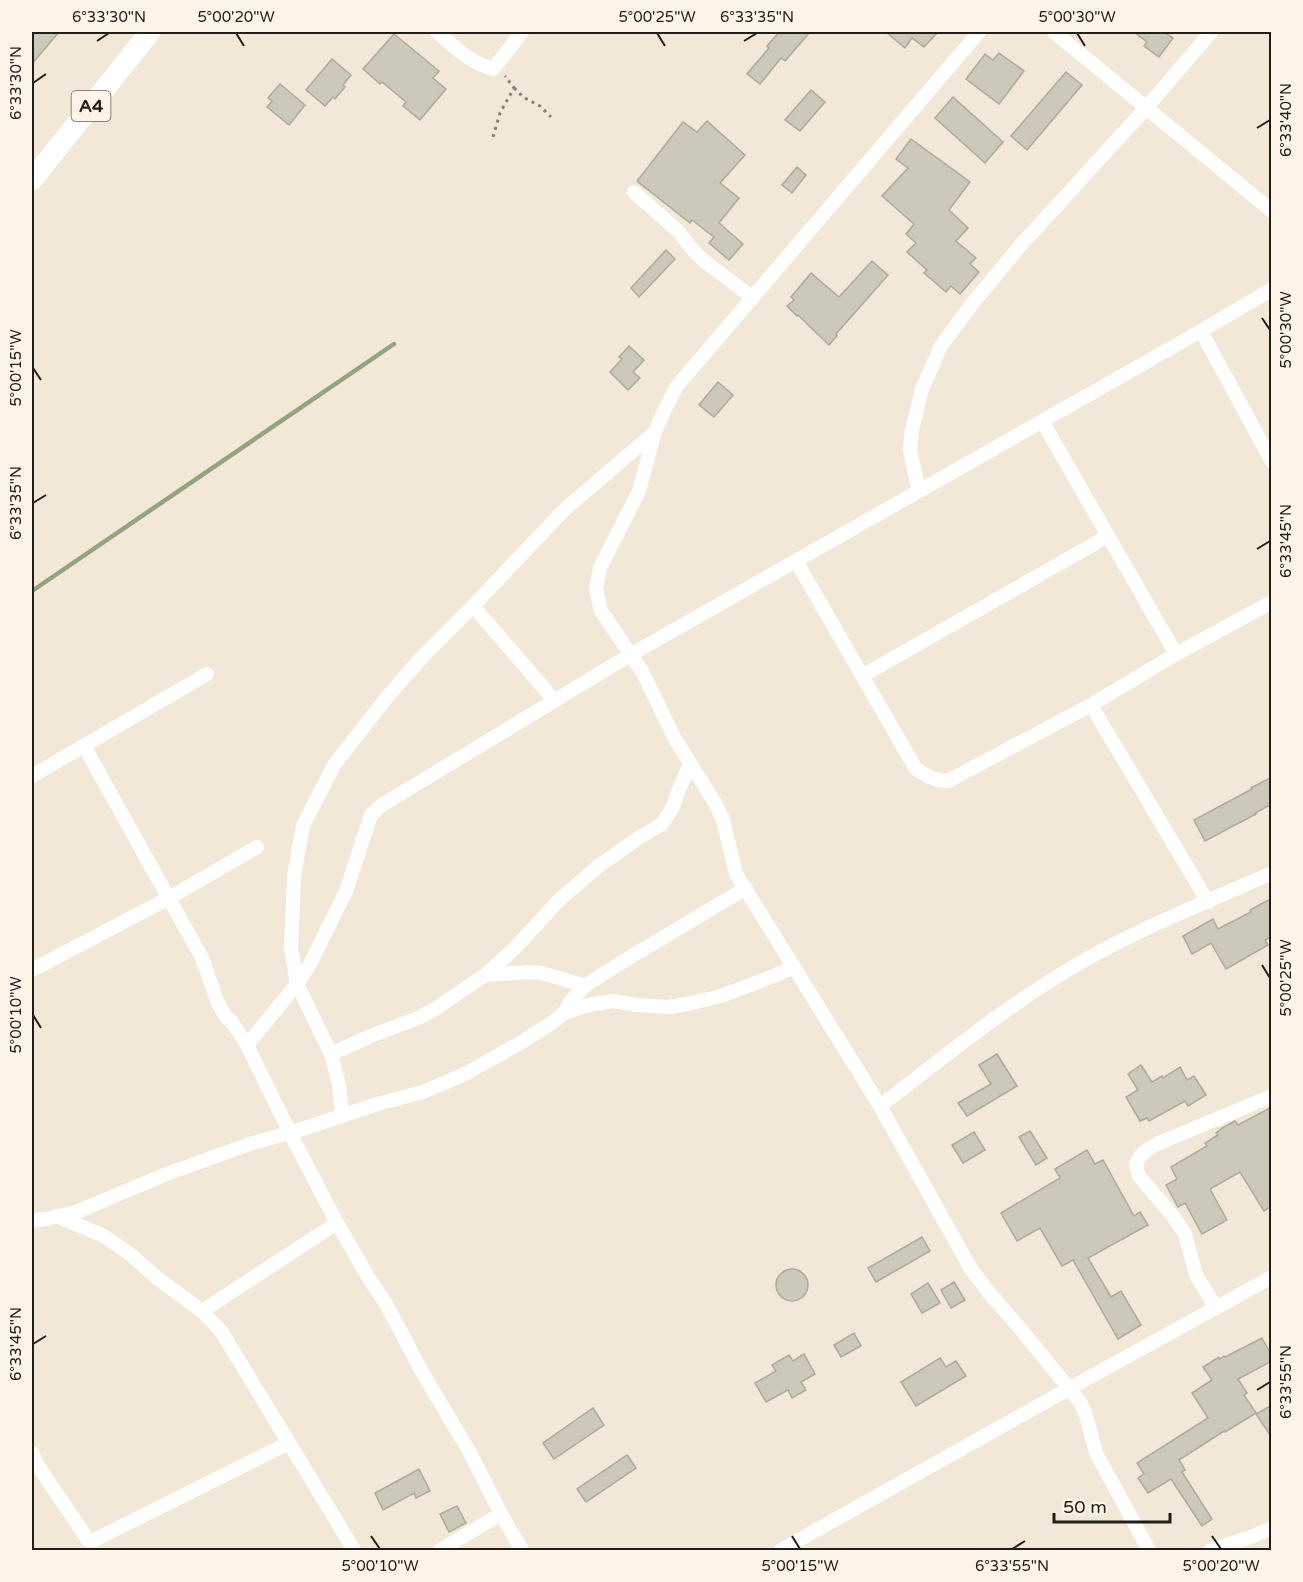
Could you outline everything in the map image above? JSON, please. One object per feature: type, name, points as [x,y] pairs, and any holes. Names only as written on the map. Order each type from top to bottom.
[{"type":"main road","name":"A4","points":[[32,180],[150,32]]},
{"type":"street","points":[[437,32],[466,57],[479,65],[493,69],[522,32]]},
{"type":"street","points":[[979,32],[677,386],[655,432],[639,491],[600,567],[596,589],[601,611],[642,671],[671,732],[715,803],[723,820],[736,874],[880,1106],[971,1269],[1080,1402],[1086,1415],[1096,1453],[1149,1551]]},
{"type":"street","points":[[1054,32],[1272,211]]},
{"type":"street","points":[[919,491],[910,450],[912,430],[922,389],[941,346],[1020,246],[1147,107],[1211,32]]},
{"type":"street","points":[[634,192],[680,232],[704,261],[753,298]]},
{"type":"street","points":[[247,1045],[297,984],[310,964],[346,891],[371,815],[382,805],[630,655],[1272,289]]},
{"type":"street","points":[[1201,331],[1272,462]]},
{"type":"street","points":[[1042,421],[1176,654]]},
{"type":"street","points":[[342,1116],[339,1085],[331,1054],[297,984],[291,948],[294,876],[303,826],[334,765],[424,655],[564,510],[655,432]]},
{"type":"street","points":[[862,676],[1108,536]]},
{"type":"street","points":[[796,561],[916,769],[940,781],[948,781],[1091,705],[1176,654],[1272,602]]},
{"type":"street","points":[[473,606],[555,701]]},
{"type":"street","points":[[32,776],[207,674]]},
{"type":"street","points":[[1091,705],[1208,902]]},
{"type":"street","points":[[84,746],[202,958],[218,1003],[247,1045],[337,1223],[385,1302],[522,1551]]},
{"type":"street","points":[[331,1054],[418,1018],[485,975],[515,948],[559,900],[600,865],[662,824],[674,807],[690,764]]},
{"type":"street","points":[[32,970],[170,898],[257,847]]},
{"type":"street","points":[[880,1106],[1031,992],[1084,960],[1137,933],[1272,873]]},
{"type":"street","points":[[564,1014],[571,1001],[585,986],[746,888]]},
{"type":"street","points":[[32,1220],[76,1212],[169,1173],[243,1146],[423,1092],[465,1074],[520,1043],[564,1014],[589,1005],[613,1002],[669,1007],[693,1003],[732,992],[794,967]]},
{"type":"street","points":[[485,975],[542,973],[585,986]]},
{"type":"street","points":[[1216,1308],[1196,1275],[1185,1234],[1139,1176],[1136,1165],[1139,1156],[1153,1146],[1272,1096]]},
{"type":"street","points":[[56,1216],[102,1235],[130,1254],[157,1278],[202,1311],[221,1331],[354,1551]]},
{"type":"street","points":[[202,1311],[337,1223]]},
{"type":"street","points":[[781,1551],[1272,1277]]},
{"type":"street","points":[[32,1453],[88,1540],[94,1540],[289,1443]]},
{"type":"street","points":[[440,1551],[501,1514]]},
{"type":"street","points":[[1211,1551],[1272,1527]]},
{"type":"path","points":[[493,69],[507,77],[523,97],[540,106],[551,117]]},
{"type":"path","points":[[493,136],[500,113],[514,88]]},
{"type":"building","points":[[32,32],[59,32],[32,64]]},
{"type":"building","points":[[779,32],[810,32],[785,61],[781,58],[760,84],[747,74]]},
{"type":"building","points":[[886,32],[938,32],[924,47],[912,38],[905,48]]},
{"type":"building","points":[[1134,32],[1164,32],[1173,38],[1159,57],[1144,46],[1147,42]]},
{"type":"building","points":[[394,34],[439,71],[433,78],[446,89],[420,120],[403,106],[406,102],[363,69]]},
{"type":"building","points":[[999,53],[1024,71],[999,104],[966,79],[985,54],[993,60]]},
{"type":"building","points":[[332,59],[351,75],[335,99],[333,97],[325,106],[306,90]]},
{"type":"building","points":[[1066,72],[1082,85],[1027,150],[1011,136]]},
{"type":"building","points":[[280,84],[305,105],[289,125],[267,107],[272,101],[268,98]]},
{"type":"building","points":[[811,90],[825,102],[800,131],[785,120]]},
{"type":"building","points":[[953,97],[1003,142],[985,163],[935,118]]},
{"type":"building","points":[[707,121],[745,155],[720,183],[739,198],[719,223],[743,244],[729,260],[709,243],[714,237],[692,220],[690,223],[637,181],[683,122],[697,132]]},
{"type":"building","points":[[911,139],[970,182],[949,210],[968,228],[956,241],[976,258],[970,264],[979,272],[960,294],[951,286],[946,292],[924,273],[927,270],[907,252],[916,243],[906,234],[914,224],[882,196],[908,168],[896,159]]},
{"type":"building","points":[[797,167],[806,175],[792,193],[782,185]]},
{"type":"building","points":[[666,250],[675,259],[639,297],[631,288]]},
{"type":"building","points":[[872,261],[888,275],[829,345],[787,306],[794,300],[791,297],[811,273],[839,297]]},
{"type":"building","points":[[629,346],[644,360],[633,372],[640,378],[628,390],[610,372],[622,359],[619,357]]},
{"type":"building","points":[[718,382],[733,395],[714,417],[699,405]]},
{"type":"building","points":[[1272,777],[1272,804],[1205,841],[1194,820]]},
{"type":"building","points":[[1272,898],[1272,937],[1265,940],[1268,945],[1226,969],[1211,943],[1192,954],[1183,936],[1213,919],[1218,929]]},
{"type":"building","points":[[997,1054],[1017,1086],[967,1116],[958,1103],[991,1084],[979,1065]]},
{"type":"building","points":[[1141,1065],[1152,1082],[1180,1067],[1187,1080],[1194,1076],[1206,1095],[1188,1106],[1185,1101],[1149,1121],[1147,1118],[1140,1121],[1126,1097],[1138,1090],[1128,1074]]},
{"type":"building","points":[[1272,1107],[1272,1206],[1264,1211],[1240,1172],[1210,1189],[1227,1220],[1202,1234],[1185,1203],[1178,1207],[1166,1185],[1177,1179],[1171,1167],[1207,1146],[1205,1143],[1218,1135],[1216,1133],[1222,1128],[1235,1121],[1238,1125]]},
{"type":"building","points":[[1030,1131],[1047,1158],[1036,1165],[1019,1137]]},
{"type":"building","points":[[974,1132],[985,1150],[963,1163],[952,1145]]},
{"type":"building","points":[[1087,1150],[1095,1164],[1103,1160],[1134,1216],[1140,1212],[1148,1225],[1088,1258],[1111,1297],[1121,1291],[1141,1325],[1118,1339],[1073,1260],[1062,1266],[1040,1228],[1017,1241],[1001,1213],[1060,1178],[1055,1169]]},
{"type":"building","points":[[922,1237],[930,1251],[876,1282],[868,1268]]},
{"type":"building","points":[[792,1269],[804,1273],[808,1285],[804,1297],[792,1301],[780,1297],[776,1285],[780,1273]]},
{"type":"building","points":[[954,1282],[965,1300],[951,1308],[941,1290]]},
{"type":"building","points":[[928,1283],[940,1303],[922,1313],[911,1294]]},
{"type":"building","points":[[854,1333],[861,1346],[841,1357],[834,1345]]},
{"type":"building","points":[[1262,1338],[1272,1356],[1272,1361],[1238,1379],[1247,1393],[1244,1395],[1256,1413],[1179,1460],[1185,1470],[1182,1472],[1212,1519],[1202,1526],[1171,1479],[1148,1493],[1138,1478],[1144,1474],[1137,1463],[1208,1418],[1192,1393],[1212,1380],[1203,1367],[1219,1357],[1220,1359],[1225,1357]]},
{"type":"building","points":[[804,1354],[815,1374],[801,1382],[806,1390],[792,1398],[788,1390],[766,1402],[755,1383],[776,1371],[772,1365],[789,1355],[793,1361]]},
{"type":"building","points":[[940,1358],[946,1367],[956,1361],[966,1376],[916,1406],[901,1382]]},
{"type":"building","points":[[1272,1405],[1272,1438],[1256,1414]]},
{"type":"building","points":[[593,1408],[604,1425],[554,1459],[543,1443]]},
{"type":"building","points":[[627,1455],[636,1468],[586,1502],[577,1489]]},
{"type":"building","points":[[419,1469],[430,1491],[416,1498],[414,1493],[383,1510],[375,1493]]},
{"type":"building","points":[[457,1506],[466,1523],[449,1532],[440,1514]]},
{"type":"waterway","points":[[32,591],[394,344]]}]
